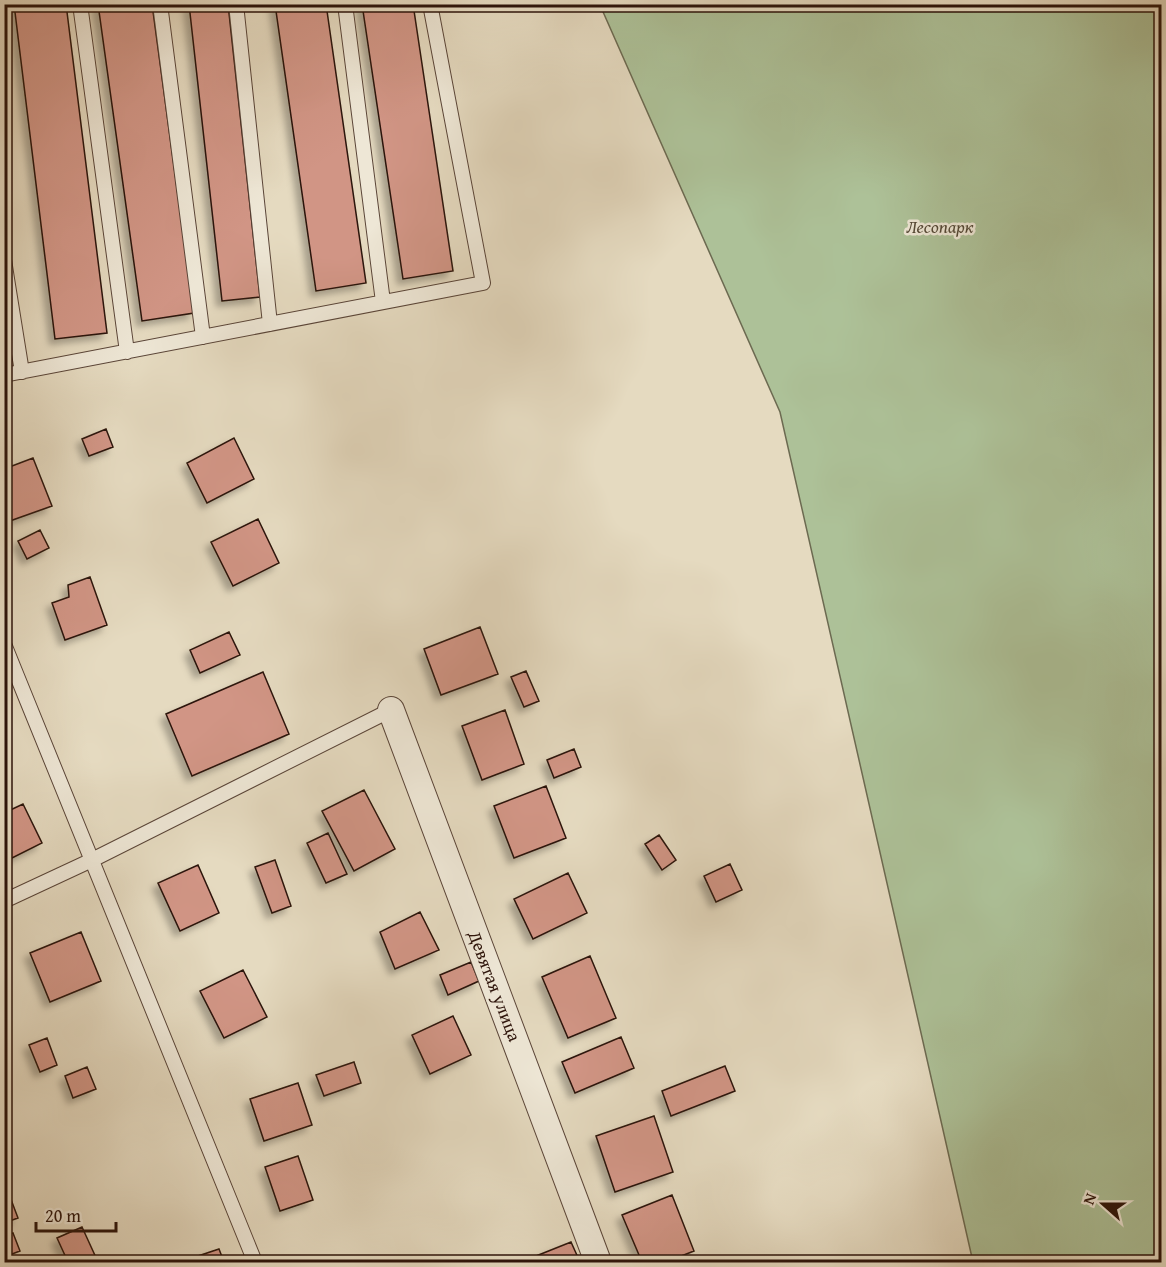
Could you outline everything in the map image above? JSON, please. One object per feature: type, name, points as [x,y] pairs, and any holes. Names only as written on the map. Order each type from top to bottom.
[{"type":"street","name":"Девятая улица","points":[[391,710],[598,1263]]},
{"type":"lane","points":[[80,4],[127,352]]},
{"type":"lane","points":[[160,4],[203,337]]},
{"type":"lane","points":[[236,4],[270,324]]},
{"type":"lane","points":[[345,4],[383,302]]},
{"type":"lane","points":[[4,375],[483,283],[430,4]]},
{"type":"lane","points":[[4,260],[22,372]]},
{"type":"lane","points":[[4,644],[255,1263]]},
{"type":"lane","points":[[4,902],[391,710]]},
{"type":"green space","name":"Лесопарк","points":[[600,5],[1161,5],[1161,1262],[973,1262],[780,412]]},
{"type":"building","points":[[14,4],[66,4],[107,333],[55,339]]},
{"type":"building","points":[[98,4],[152,4],[194,313],[142,321]]},
{"type":"building","points":[[189,4],[228,4],[260,297],[222,301]]},
{"type":"building","points":[[275,4],[326,4],[366,283],[316,291]]},
{"type":"building","points":[[362,4],[413,4],[453,271],[403,279]]},
{"type":"building","points":[[106,429],[113,447],[89,456],[82,439]]},
{"type":"building","points":[[234,438],[254,479],[207,503],[187,463]]},
{"type":"building","points":[[33,458],[52,506],[7,522],[4,515],[4,469]]},
{"type":"building","points":[[258,519],[279,563],[233,586],[211,542]]},
{"type":"building","points":[[40,530],[49,548],[27,559],[18,541]]},
{"type":"building","points":[[90,577],[107,625],[65,640],[52,603],[69,597],[68,585]]},
{"type":"building","points":[[480,627],[498,674],[441,695],[424,649]]},
{"type":"building","points":[[229,632],[240,655],[200,673],[190,650]]},
{"type":"building","points":[[526,671],[539,701],[524,707],[511,677]]},
{"type":"building","points":[[263,672],[289,734],[192,776],[166,714]]},
{"type":"building","points":[[505,710],[524,764],[482,780],[462,726]]},
{"type":"building","points":[[574,749],[581,767],[554,778],[547,760]]},
{"type":"building","points":[[546,786],[566,838],[514,858],[494,806]]},
{"type":"building","points":[[364,790],[395,849],[354,871],[322,811]]},
{"type":"building","points":[[23,804],[42,843],[4,862],[4,813]]},
{"type":"building","points":[[328,833],[347,874],[326,883],[307,843]]},
{"type":"building","points":[[659,835],[676,860],[662,870],[645,844]]},
{"type":"building","points":[[275,860],[291,906],[272,913],[255,867]]},
{"type":"building","points":[[730,864],[742,890],[716,902],[704,876]]},
{"type":"building","points":[[198,865],[219,913],[180,931],[158,883]]},
{"type":"building","points":[[568,873],[587,913],[533,939],[514,899]]},
{"type":"building","points":[[420,912],[439,950],[395,969],[380,932]]},
{"type":"building","points":[[81,932],[101,981],[50,1002],[30,953]]},
{"type":"building","points":[[590,956],[616,1018],[568,1038],[542,977]]},
{"type":"building","points":[[471,962],[479,981],[448,995],[440,975]]},
{"type":"building","points":[[243,970],[267,1017],[224,1038],[200,991]]},
{"type":"building","points":[[453,1016],[471,1055],[430,1074],[412,1035]]},
{"type":"building","points":[[621,1037],[634,1068],[575,1093],[562,1062]]},
{"type":"building","points":[[47,1038],[57,1065],[40,1072],[29,1045]]},
{"type":"building","points":[[354,1062],[361,1083],[324,1096],[316,1075]]},
{"type":"building","points":[[725,1066],[735,1091],[671,1116],[662,1091]]},
{"type":"building","points":[[87,1067],[96,1089],[73,1098],[65,1076]]},
{"type":"building","points":[[298,1083],[312,1125],[264,1141],[250,1099]]},
{"type":"building","points":[[654,1116],[673,1172],[615,1192],[596,1136]]},
{"type":"building","points":[[298,1156],[313,1200],[280,1211],[265,1167]]},
{"type":"building","points":[[4,1181],[18,1218],[4,1223]]},
{"type":"building","points":[[672,1195],[694,1251],[666,1262],[642,1262],[622,1215]]},
{"type":"building","points":[[82,1227],[98,1262],[68,1262],[57,1238]]},
{"type":"building","points":[[13,1233],[20,1251],[4,1257],[4,1236]]},
{"type":"building","points":[[571,1242],[580,1262],[521,1262]]},
{"type":"building","points":[[219,1249],[224,1262],[180,1262]]},
{"type":"building","points":[[45,1258],[47,1262],[33,1262]]}]
